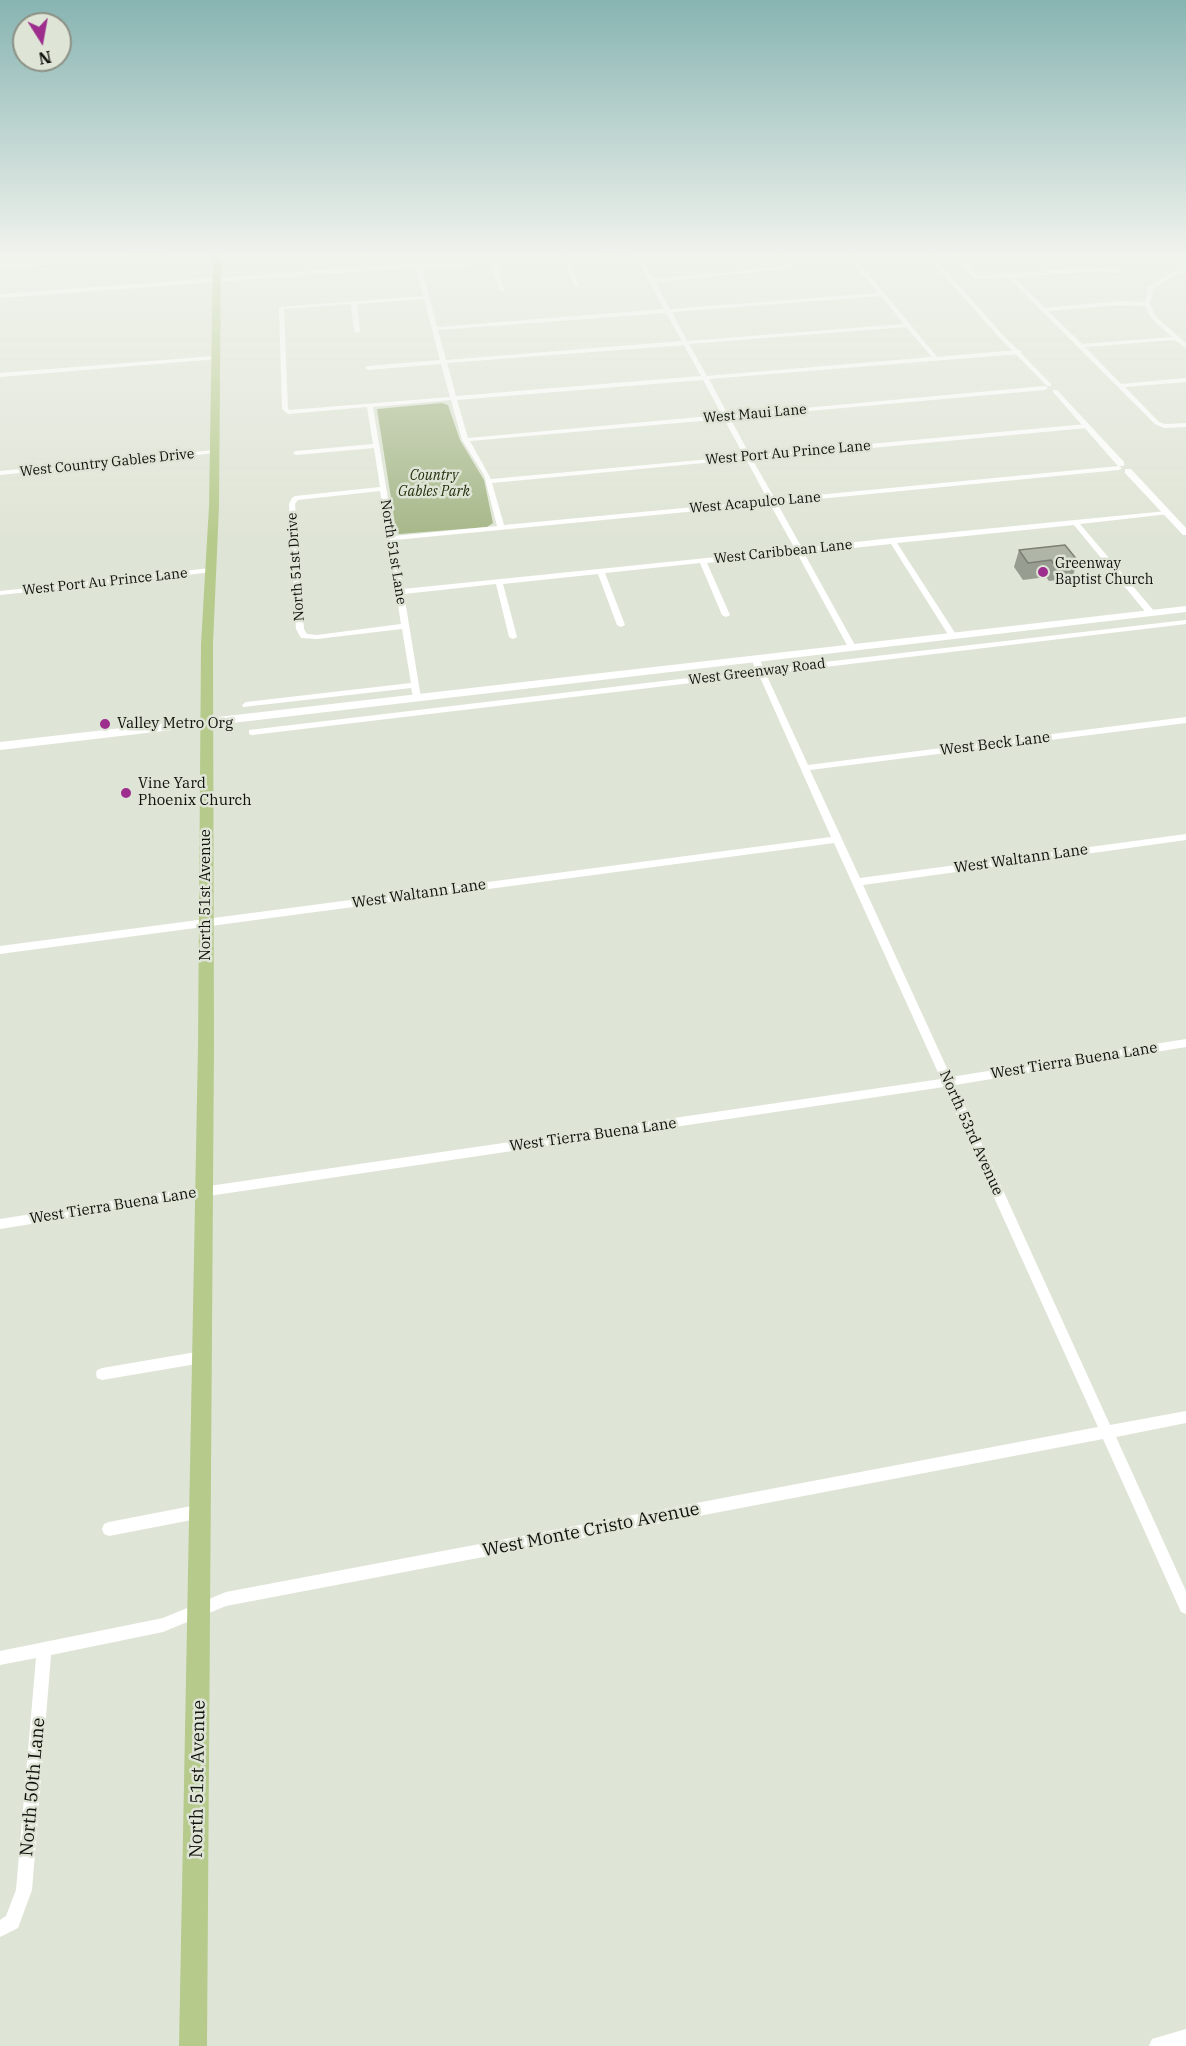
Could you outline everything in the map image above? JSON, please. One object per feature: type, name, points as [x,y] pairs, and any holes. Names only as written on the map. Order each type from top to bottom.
[{"type":"main road","name":"North 51st Avenue","points":[[193,2046],[202,1511],[207,922],[206,722],[215,349]]},
{"type":"main road","name":"West Greenway Road","points":[[0,746],[1186,609]]},
{"type":"street","points":[[283,349],[285,409],[288,412],[1019,352]]},
{"type":"street","points":[[440,349],[465,440],[484,468],[501,527]]},
{"type":"street","points":[[368,368],[607,349]]},
{"type":"street","points":[[690,349],[852,647]]},
{"type":"street","points":[[928,349],[936,359]]},
{"type":"street","points":[[1016,349],[1087,426],[1120,466],[1128,471],[1186,533]]},
{"type":"street","points":[[1084,349],[1157,423],[1164,426],[1186,426]]},
{"type":"street","points":[[0,375],[215,358]]},
{"type":"street","points":[[1120,386],[1186,380]]},
{"type":"street","name":"West Maui Lane","points":[[465,440],[1050,388]]},
{"type":"street","name":"North 51st Lane","points":[[370,406],[417,698]]},
{"type":"street","name":"West Port Au Prince Lane","points":[[489,481],[1087,426]]},
{"type":"street","points":[[296,453],[376,446]]},
{"type":"street","name":"West Country Gables Drive","points":[[0,473],[214,452]]},
{"type":"street","name":"West Acapulco Lane","points":[[391,538],[1120,466]]},
{"type":"street","name":"North 51st Drive","points":[[383,489],[295,498],[292,504],[300,629],[304,636],[317,637],[405,626]]},
{"type":"street","name":"West Caribbean Lane","points":[[400,592],[1167,513]]},
{"type":"street","points":[[1075,522],[1151,613]]},
{"type":"street","points":[[892,540],[953,636]]},
{"type":"street","points":[[703,561],[726,615]]},
{"type":"street","name":"West Port Au Prince Lane","points":[[0,593],[211,570]]},
{"type":"street","points":[[601,571],[621,625]]},
{"type":"street","points":[[499,581],[513,637]]},
{"type":"street","name":"West Greenway Road","points":[[252,732],[1186,622]]},
{"type":"street","points":[[1025,627],[1034,640]]},
{"type":"street","name":"North 53rd Avenue","points":[[755,658],[1186,1607]]},
{"type":"street","points":[[246,705],[415,685]]},
{"type":"street","points":[[477,691],[480,705]]},
{"type":"street","name":"West Beck Lane","points":[[805,768],[1186,720]]},
{"type":"street","name":"West Waltann Lane","points":[[857,882],[1186,837]]},
{"type":"street","name":"West Waltann Lane","points":[[0,950],[837,839]]},
{"type":"street","name":"West Tierra Buena Lane","points":[[0,1224],[948,1082],[1186,1043]]},
{"type":"street","points":[[102,1374],[202,1357]]},
{"type":"street","name":"West Monte Cristo Avenue","points":[[0,1658],[153,1628],[226,1599],[1186,1417]]},
{"type":"street","points":[[110,1529],[202,1511]]},
{"type":"street","name":"North 50th Lane","points":[[6,1926],[24,1890],[44,1650]]},
{"type":"street","points":[[1159,2046],[1186,2039]]},
{"type":"green space","name":"Country Gables Park","points":[[442,403],[448,405],[460,440],[484,480],[493,523],[487,527],[399,534],[396,530],[377,409]]},
{"type":"building","points":[[1065,545],[1078,561],[1054,564],[1051,560],[1028,563],[1019,550]]},
{"type":"place","name":"Greenway Baptist Church","points":[[1043,572]]},
{"type":"place","name":"Valley Metro Org","points":[[105,724]]},
{"type":"place","name":"Vine Yard Phoenix Church","points":[[126,793]]}]
